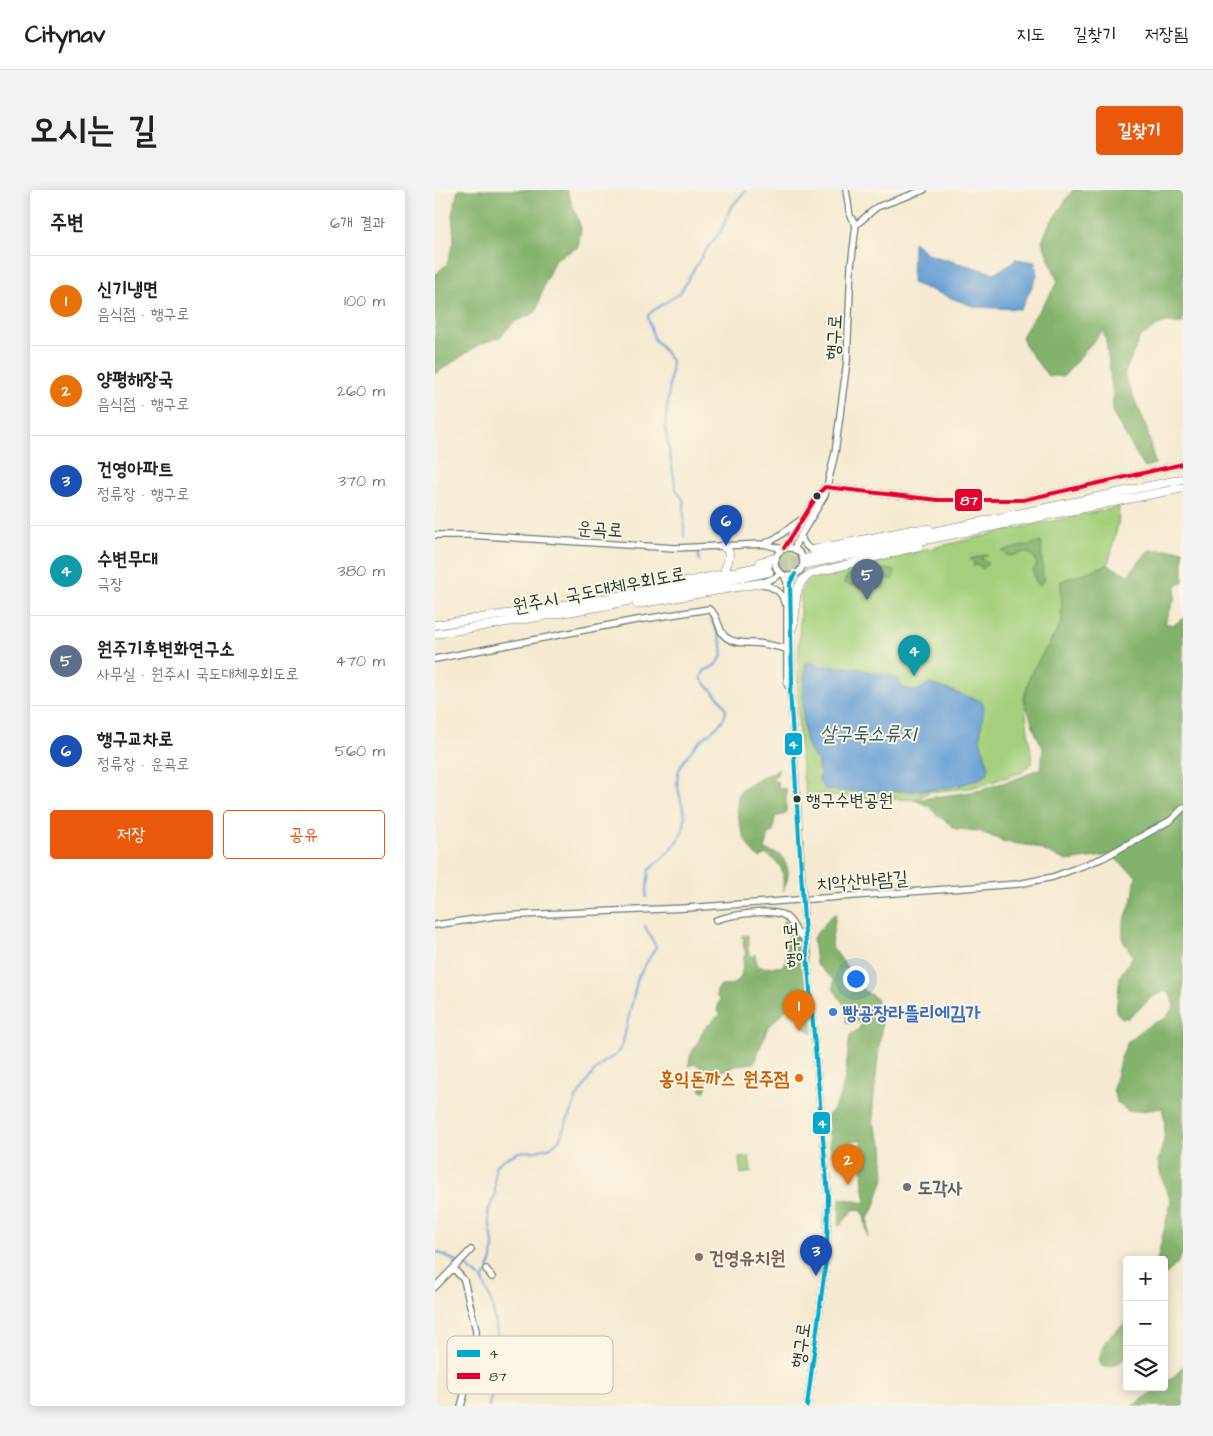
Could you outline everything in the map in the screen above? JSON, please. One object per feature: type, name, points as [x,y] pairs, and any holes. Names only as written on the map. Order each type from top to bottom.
[{"type":"highway","points":[[813,550],[911,530],[954,530],[1183,480]]},
{"type":"highway","points":[[801,556],[1183,488]]},
{"type":"highway","points":[[796,573],[809,574],[917,547],[954,530]]},
{"type":"highway","points":[[723,546],[729,552],[729,562],[725,569]]},
{"type":"highway","points":[[603,603],[615,592],[725,569],[776,556]]},
{"type":"highway","points":[[435,624],[603,603],[769,569]]},
{"type":"highway","points":[[789,631],[794,624],[797,589],[803,579],[809,574]]},
{"type":"highway","points":[[603,603],[618,608],[761,583]]},
{"type":"highway","name":"원주시 국도대체우회도로","points":[[435,634],[603,603]]},
{"type":"street","name":"행구로","points":[[801,556],[796,543],[825,495],[825,487],[835,453],[847,361],[851,266],[855,225],[850,216],[846,190]]},
{"type":"street","points":[[855,225],[877,207],[924,190]]},
{"type":"street","points":[[776,556],[784,549],[819,493],[825,487],[938,500],[1023,500],[1183,464]]},
{"type":"street","points":[[764,544],[776,538],[804,517]]},
{"type":"street","name":"운곡로","points":[[435,535],[469,535],[675,548],[764,544]]},
{"type":"street","points":[[801,536],[804,544],[813,550]]},
{"type":"street","points":[[764,544],[801,556],[813,550]]},
{"type":"street","points":[[764,544],[775,551],[776,567],[782,574],[789,576],[796,573],[802,562],[801,556]]},
{"type":"street","name":"행구로","points":[[790,689],[787,684],[787,649],[791,583],[796,573]]},
{"type":"street","name":"행구로","points":[[782,574],[787,582],[792,684],[790,689],[804,921],[828,1195],[827,1252],[807,1406]]},
{"type":"street","points":[[761,583],[782,574]]},
{"type":"street","points":[[761,583],[773,587],[783,597],[785,625],[789,631]]},
{"type":"street","points":[[435,659],[631,621],[709,609],[715,612],[721,631],[726,638],[787,649]]},
{"type":"street","name":"치악산바람길","points":[[435,925],[496,916],[685,908],[1018,884],[1053,877],[1103,858],[1171,820],[1183,808]]},
{"type":"street","points":[[716,920],[771,912],[783,915],[791,921],[797,932],[806,940]]},
{"type":"street","points":[[435,1287],[470,1252]]},
{"type":"street","points":[[454,1269],[463,1280],[476,1336]]},
{"type":"street","points":[[487,1269],[493,1277]]},
{"type":"green space","points":[[458,190],[567,190],[581,228],[578,247],[555,259],[544,285],[536,312],[514,322],[500,337],[480,344],[435,374],[435,275],[447,264],[454,240],[452,214]]},
{"type":"green space","points":[[1073,190],[1183,190],[1183,323],[1162,323],[1140,337],[1124,375],[1146,426],[1155,464],[1144,467],[1113,414],[1113,397],[1103,330],[1064,376],[1048,376],[1027,349],[1022,337],[1058,282],[1042,241],[1049,225]]},
{"type":"green space","name":"행구수변공원","points":[[1119,507],[1118,524],[1108,565],[1061,581],[1062,623],[1031,673],[1024,698],[1032,763],[1022,772],[986,784],[969,788],[929,792],[915,800],[806,795],[798,719],[801,592],[805,583],[813,576],[996,533]]},
{"type":"green space","points":[[1041,542],[1043,581],[1039,586],[1034,578],[1033,570],[1037,565],[1034,557],[1026,552],[1009,556],[1002,551]]},
{"type":"green space","points":[[1149,550],[1183,550],[1183,583],[1176,585],[1175,598],[1165,623],[1174,625],[1183,618],[1183,1252],[1177,1264],[1168,1272],[1168,1256],[1158,1256],[1171,1201],[1161,1176],[1158,1162],[1164,1140],[1165,1121],[1162,1108],[1127,1111],[1116,1101],[1113,1089],[1121,1057],[1128,1041],[1151,1024],[1166,1018],[1174,1006],[1170,994],[1165,991],[1152,997],[1129,1018],[1122,1018],[1116,1012],[1120,976],[1133,956],[1123,941],[1123,925],[1133,897],[1136,876],[1111,855],[1067,861],[1033,846],[1005,842],[979,831],[956,829],[928,806],[915,800],[978,791],[1021,777],[1041,768],[1043,748],[1035,732],[1024,698],[1031,673],[1062,623],[1061,581],[1108,565],[1128,575]]},
{"type":"green space","points":[[787,552],[793,555],[796,561],[793,567],[787,570],[781,567],[778,561],[781,555]]},
{"type":"green space","points":[[988,554],[981,559],[988,563],[983,569],[978,565],[973,566],[974,563],[970,559]]},
{"type":"green space","points":[[887,569],[895,571],[892,580],[884,576],[871,574],[853,586],[844,583],[847,576]]},
{"type":"green space","points":[[779,769],[777,775],[770,779],[778,782],[779,788],[786,789],[786,814],[775,817],[773,832],[769,834],[765,850],[781,855],[786,865],[788,877],[783,891],[783,874],[779,865],[766,854],[760,858],[754,854],[744,837],[737,803],[743,788]]},
{"type":"green space","points":[[836,914],[831,945],[864,991],[876,998],[882,1020],[873,1105],[874,1124],[883,1146],[885,1176],[873,1211],[868,1218],[868,1237],[864,1216],[860,1209],[853,1210],[839,1227],[840,1198],[866,1203],[862,1175],[864,1159],[861,1139],[845,1143],[831,1155],[827,1116],[839,1099],[842,1089],[847,1067],[850,1035],[859,1029],[862,1023],[860,1020],[850,1024],[846,1022],[847,1009],[833,988],[834,980],[816,964],[813,938],[831,916]]},
{"type":"green space","points":[[784,920],[804,941],[813,1033],[804,1028],[801,1023],[804,1019],[802,1008],[789,1007],[768,1027],[754,1063],[736,1066],[718,1073],[711,1071],[705,1091],[700,1090],[703,1085],[699,1080],[700,1066],[695,1064],[689,1066],[690,1058],[703,1031],[721,1015],[717,1011],[720,999],[716,996],[720,986],[727,986],[737,982],[741,974],[744,956],[746,955],[743,944],[744,938],[741,936],[748,935],[748,951],[752,957],[755,954],[757,966],[780,967],[785,964],[786,941],[790,938],[783,922]]},
{"type":"green space","points":[[749,1157],[751,1172],[741,1174],[739,1158]]},
{"type":"green space","points":[[1123,1325],[1123,1360],[1113,1366],[1103,1367],[1099,1362],[1101,1353],[1105,1342]]},
{"type":"green space","points":[[1183,1366],[1183,1406],[1133,1406],[1154,1391],[1168,1391],[1168,1381]]},
{"type":"water","points":[[913,242],[930,255],[994,273],[1008,266],[1015,259],[1035,262],[1037,276],[1021,309],[975,307],[912,283]]},
{"type":"water","name":"살구둑소류지","points":[[810,662],[821,666],[849,667],[897,678],[903,688],[916,691],[929,684],[981,701],[984,706],[980,739],[989,768],[987,775],[959,785],[925,790],[834,791],[825,789],[819,781],[818,761],[810,752],[804,734],[805,664]]},
{"type":"waterway","points":[[684,536],[684,501],[676,489],[665,427],[672,362],[654,339],[648,315],[680,293],[703,254],[721,231],[730,209],[746,190]]},
{"type":"waterway","points":[[698,553],[699,561]]},
{"type":"waterway","points":[[646,897],[649,870],[675,845],[683,829],[684,811],[677,780],[679,770],[696,745],[719,725],[725,716],[726,711],[723,703],[701,678],[704,671],[714,666],[720,660],[722,654],[720,640],[709,614]]},
{"type":"waterway","points":[[488,1269],[492,1260],[493,1243],[488,1212],[495,1195],[495,1166],[519,1152],[536,1151],[551,1147],[559,1140],[577,1097],[593,1073],[605,1061],[615,1056],[622,1046],[638,977],[656,947],[645,926]]},
{"type":"waterway","points":[[435,1251],[466,1266],[483,1280],[492,1305],[498,1336]]},
{"type":"waterway","points":[[483,1280],[486,1274]]},
{"type":"waterway","points":[[489,1406],[491,1394]]},
{"type":"tunnel","points":[[768,565],[805,559]]},
{"type":"tunnel","points":[[769,572],[806,564]]},
{"type":"transit line","name":"87","points":[[784,548],[819,493],[825,487],[938,500],[1023,500],[1183,464]]},
{"type":"transit line","name":"4","points":[[795,574],[790,583],[792,684],[790,689],[804,921],[828,1195],[827,1253],[807,1406]]},
{"type":"place","name":"행구교차로","points":[[726,546]]},
{"type":"place","name":"원주기후변화연구소","points":[[867,600]]},
{"type":"place","name":"수변무대","points":[[914,676]]},
{"type":"place","name":"행구수변공원","points":[[797,799]]},
{"type":"place","name":"빵공장라뜰리에김가","points":[[833,1012]]},
{"type":"place","name":"신기냉면","points":[[799,1031]]},
{"type":"place","name":"홍익돈까스 원주점","points":[[799,1078]]},
{"type":"place","name":"양평해장국","points":[[848,1185]]},
{"type":"place","name":"도각사","points":[[907,1187]]},
{"type":"place","name":"건영유치원","points":[[699,1257]]},
{"type":"place","name":"건영아파트","points":[[816,1276]]}]
